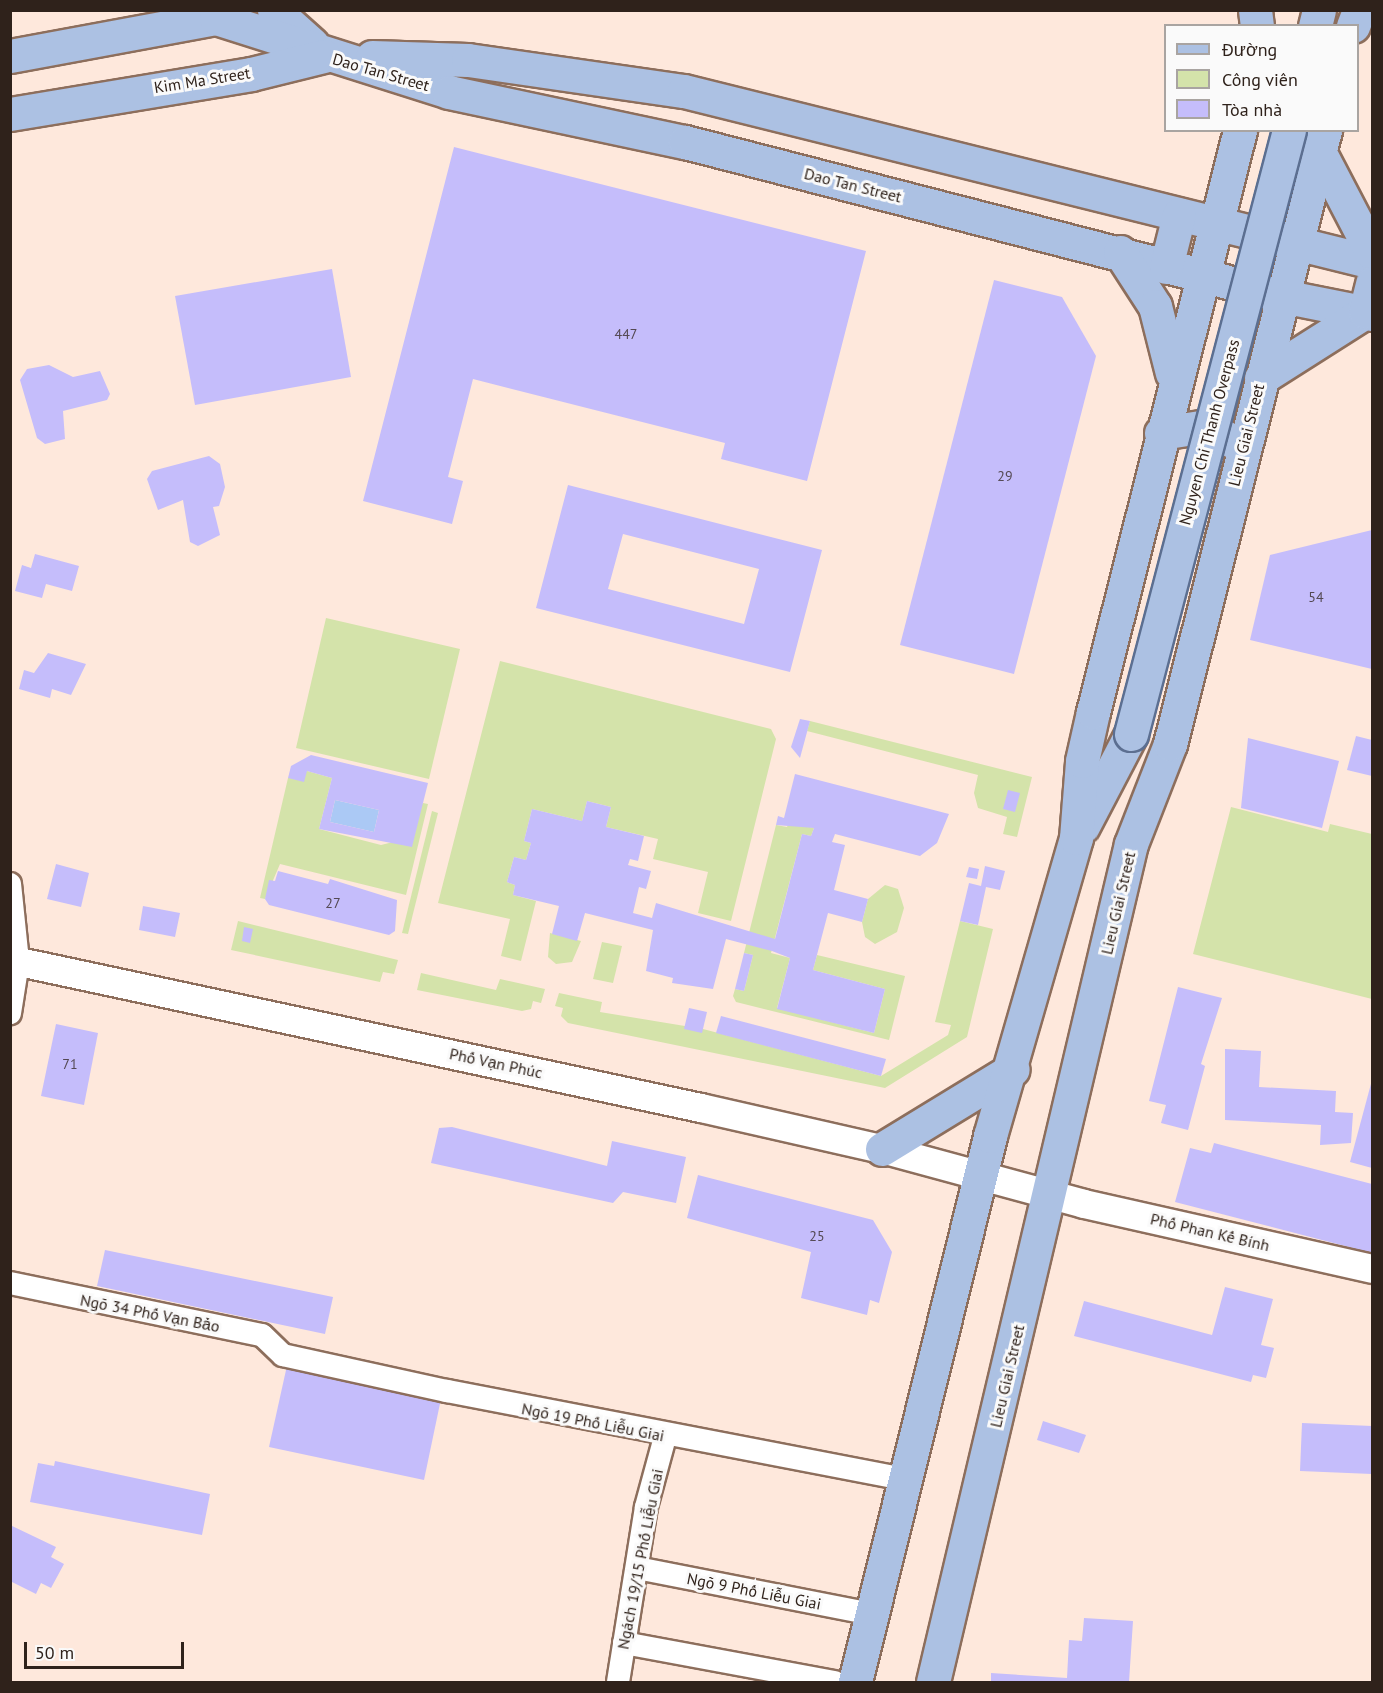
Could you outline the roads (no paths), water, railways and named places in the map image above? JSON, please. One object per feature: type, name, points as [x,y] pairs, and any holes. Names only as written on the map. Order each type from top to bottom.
[{"type":"main road","points":[[274,10],[325,56]]},
{"type":"main road","points":[[10,56],[216,18],[325,56]]},
{"type":"main road","name":"Kim Ma Street","points":[[10,114],[250,74],[325,56]]},
{"type":"main road","name":"Dao Tan Street","points":[[325,56],[468,60],[684,91],[1372,262]]},
{"type":"main road","name":"Dao Tan Street","points":[[325,56],[472,98],[685,142],[1120,252],[1166,267],[1282,296],[1370,303]]},
{"type":"main road","points":[[855,1683],[980,1174],[1013,1069],[1076,838],[1082,761],[1173,380],[1239,132]]},
{"type":"main road","name":"Nguyen Chi Thanh Overpass","points":[[1076,838],[1131,734],[1288,132]]},
{"type":"main road","points":[[1323,142],[1372,252]]},
{"type":"main road","name":"Lieu Giai Street","points":[[933,1683],[1131,844],[1170,744],[1295,243],[1323,142]]},
{"type":"main road","points":[[1166,267],[1179,215]]},
{"type":"main road","points":[[1120,252],[1155,306],[1173,380]]},
{"type":"main road","points":[[1261,378],[1370,303]]},
{"type":"main road","points":[[1161,434],[1213,427],[1242,453]]},
{"type":"main road","name":"Nguyen Chi Thanh Overpass","points":[[1131,734],[1131,844]]},
{"type":"main road","points":[[882,1149],[1013,1069]]},
{"type":"street","points":[[10,884],[14,961],[10,1013]]},
{"type":"street","name":"Phố Vạn Phúc","points":[[14,961],[882,1149],[980,1174]]},
{"type":"street","name":"Phố Phan Kế Bính","points":[[980,1174],[1047,1194],[1372,1269]]},
{"type":"street","name":"Ngõ 34 Phố Vạn Bảo","points":[[10,1283],[262,1335],[282,1355]]},
{"type":"street","name":"Ngõ 19 Phố Liễu Giai","points":[[282,1355],[665,1437],[906,1479]]},
{"type":"street","name":"Ngách 19/15 Phố Liễu Giai","points":[[618,1683],[637,1568],[665,1437]]},
{"type":"street","name":"Ngõ 9 Phố Liễu Giai","points":[[637,1568],[871,1614]]},
{"type":"street","points":[[624,1643],[834,1683]]},
{"type":"water","points":[[335,800],[379,810],[374,832],[330,822]]}]
